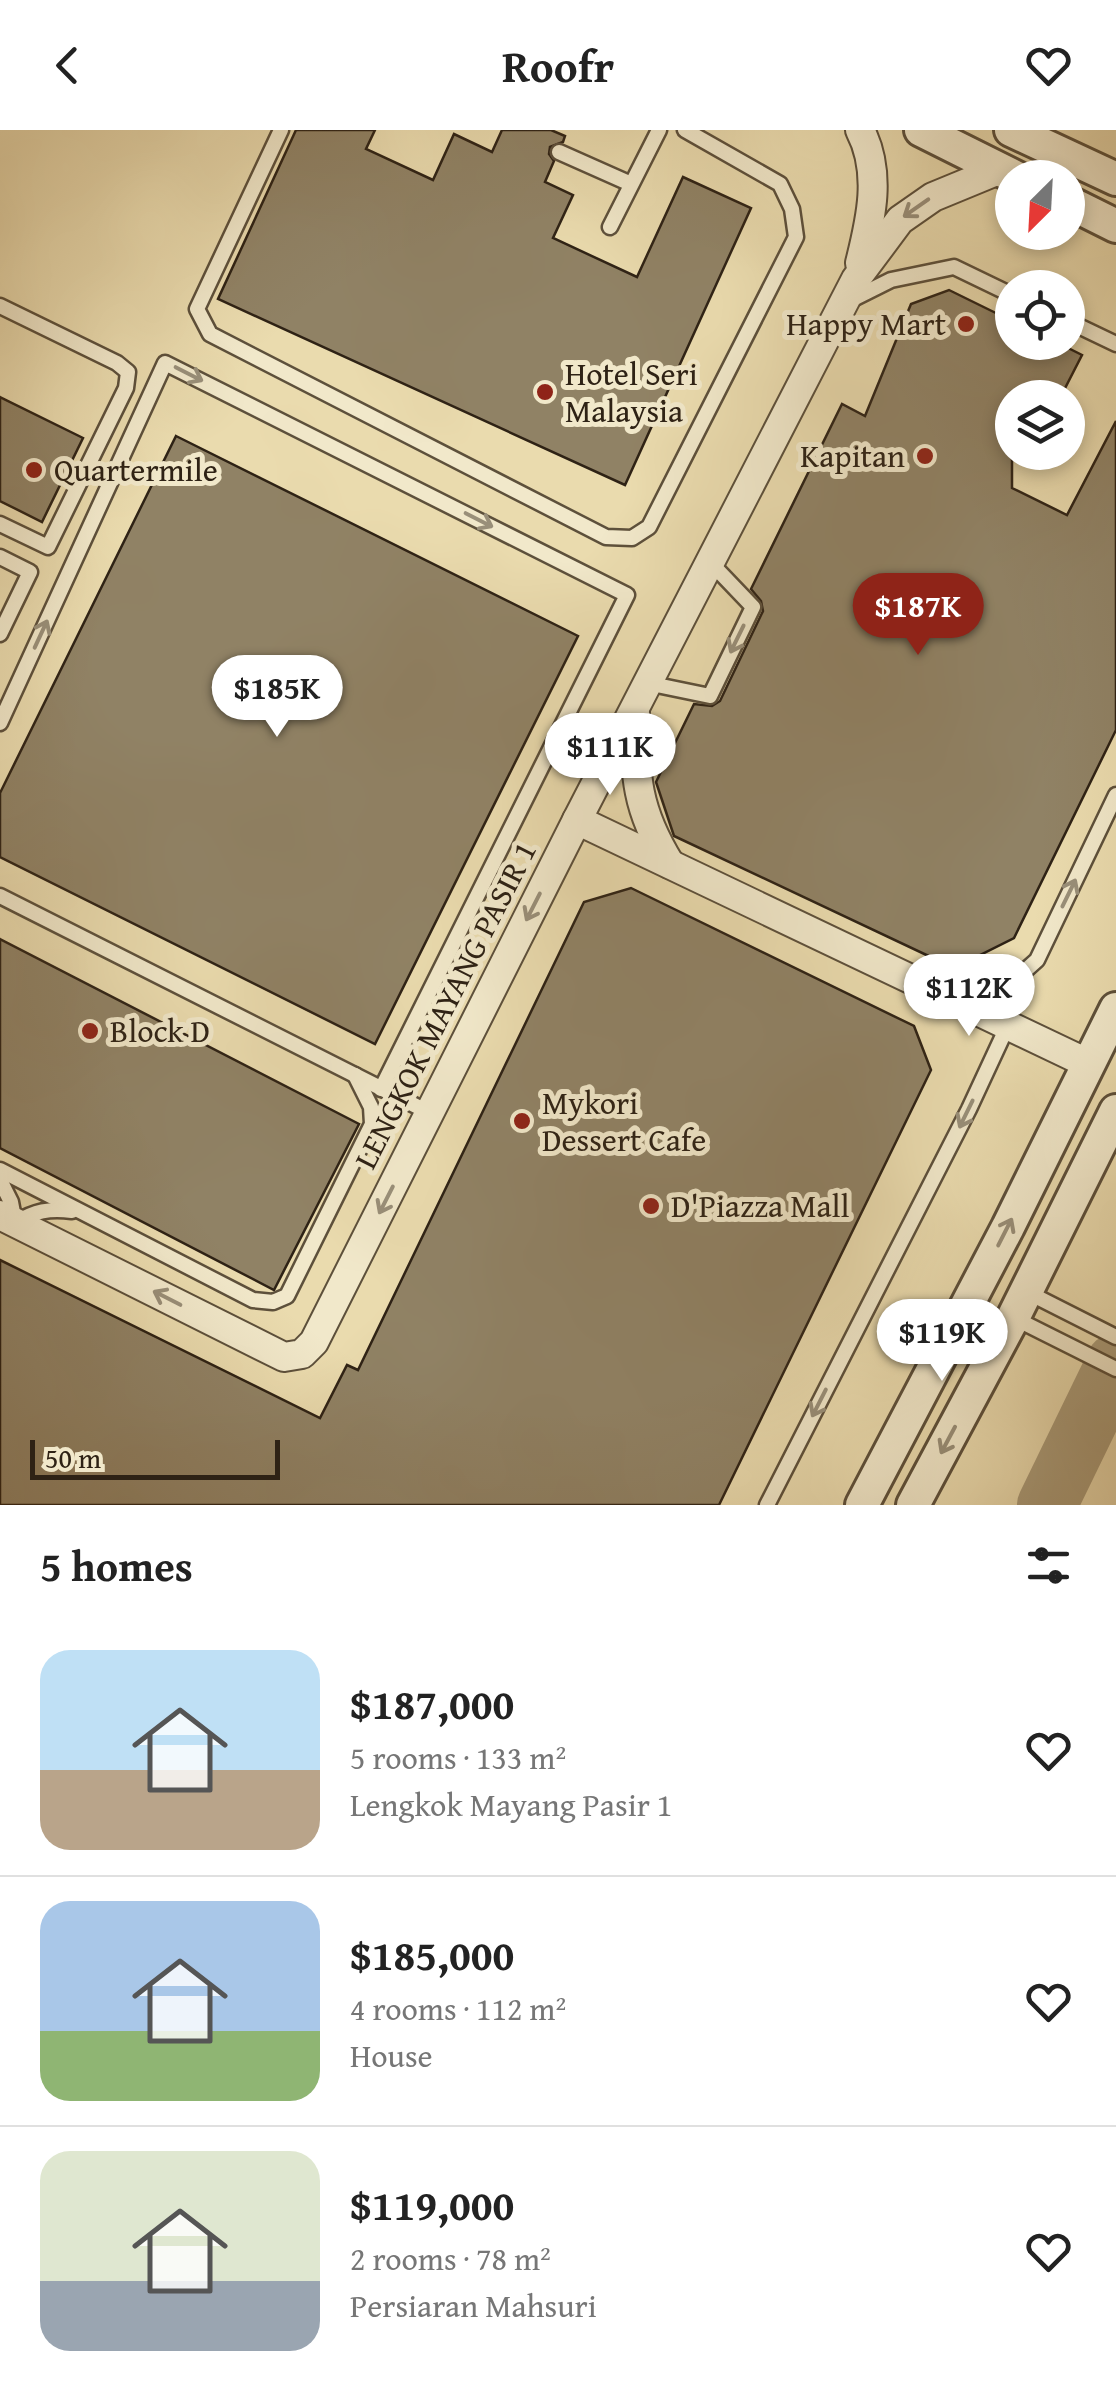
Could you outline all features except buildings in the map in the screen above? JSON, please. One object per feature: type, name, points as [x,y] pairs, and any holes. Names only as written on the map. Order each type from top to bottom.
[{"type":"street","name":"LENGKOK MAYANG PASIR 1","points":[[849,292],[869,226],[873,183],[870,150],[860,130]]},
{"type":"street","points":[[920,130],[995,167]]},
{"type":"street","points":[[1011,130],[1116,180]]},
{"type":"street","name":"LENGKOK MAYANG PASIR 1","points":[[7,1219],[284,1357],[302,1354],[314,1342],[849,292],[900,220],[933,196],[995,178]]},
{"type":"street","points":[[1085,210],[1116,226]]},
{"type":"street","points":[[641,696],[637,789],[645,818],[670,864]]},
{"type":"street","points":[[577,820],[1089,1064]]},
{"type":"street","points":[[862,1505],[1008,1227],[1116,1009]]},
{"type":"street","points":[[913,1505],[1018,1310],[1116,1111]]},
{"type":"lane","points":[[280,130],[197,310],[210,334],[606,537],[632,538],[650,527],[796,237],[792,209],[780,184],[685,130]]},
{"type":"lane","points":[[610,227],[659,130]]},
{"type":"lane","points":[[559,152],[631,184]]},
{"type":"lane","points":[[849,292],[954,267],[995,287]]},
{"type":"lane","points":[[0,306],[128,372],[126,388],[48,547],[0,524]]},
{"type":"lane","points":[[1085,329],[1116,344]]},
{"type":"lane","points":[[0,723],[165,363],[627,595],[381,1089]]},
{"type":"lane","points":[[0,558],[30,572],[0,634]]},
{"type":"lane","points":[[641,696],[710,696],[753,607],[710,562]]},
{"type":"lane","points":[[955,1000],[1008,986],[1037,960],[1116,795]]},
{"type":"lane","points":[[0,896],[430,1113]]},
{"type":"lane","points":[[767,1505],[1008,1026]]},
{"type":"lane","points":[[0,1170],[254,1300],[273,1302],[286,1296],[372,1124],[370,1108],[355,1075]]},
{"type":"lane","points":[[0,1180],[12,1202],[7,1219],[51,1209],[83,1212]]},
{"type":"lane","points":[[1018,1310],[1098,1328],[1116,1336]]},
{"type":"lane","points":[[1018,1310],[1080,1351],[1116,1369]]},
{"type":"waterway","points":[[1047,1505],[1116,1363]]},
{"type":"place","name":"Happy Mart","points":[[966,324]]},
{"type":"place","name":"Hotel Seri Malaysia","points":[[545,392]]},
{"type":"place","name":"Kapitan","points":[[925,456]]},
{"type":"place","name":"Quartermile","points":[[34,470]]},
{"type":"place","name":"Block D","points":[[90,1031]]},
{"type":"place","name":"Mykori Dessert Cafe","points":[[522,1121]]},
{"type":"place","name":"D'Piazza Mall","points":[[651,1206]]}]
